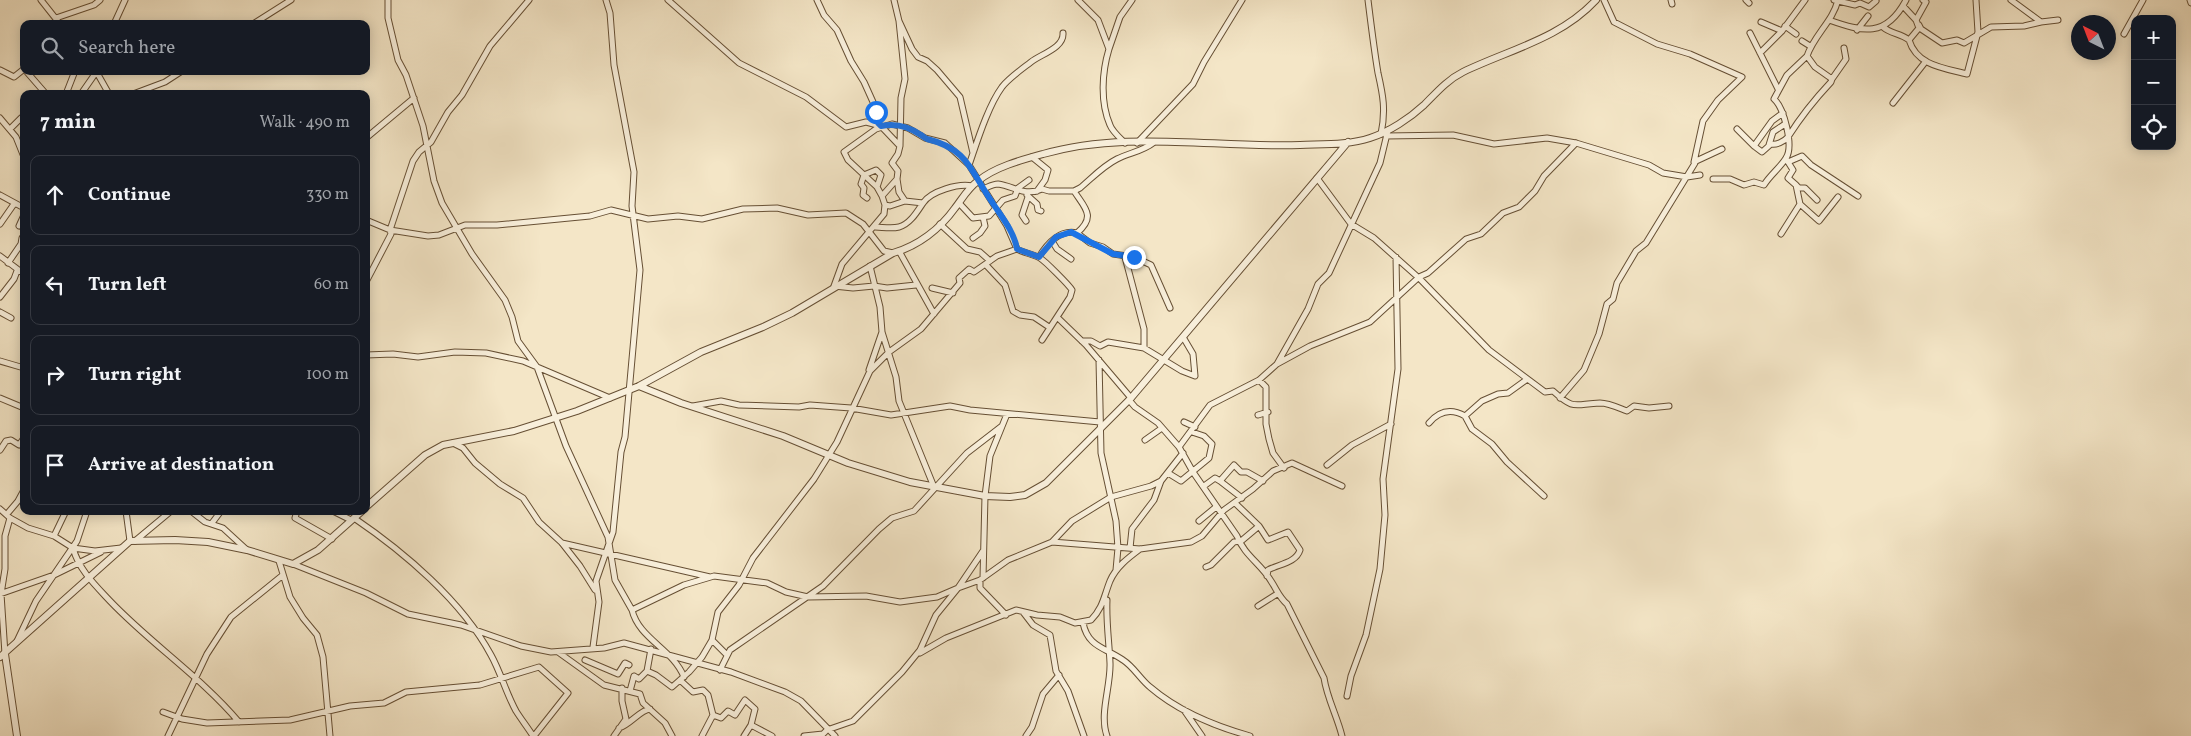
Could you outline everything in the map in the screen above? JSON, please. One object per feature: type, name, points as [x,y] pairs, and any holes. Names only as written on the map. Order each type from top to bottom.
[{"type":"street","points":[[41,0],[56,18],[94,5],[100,0]]},
{"type":"street","points":[[259,20],[291,0]]},
{"type":"street","points":[[388,0],[388,18],[398,60],[414,98],[427,145],[434,181],[442,203],[456,228],[505,300],[518,340],[536,367],[580,478],[608,537],[607,554],[596,581],[596,592]]},
{"type":"street","points":[[370,275],[391,234],[390,230],[413,161],[427,145],[448,112],[462,95],[490,46],[529,0]]},
{"type":"street","points":[[606,0],[610,12],[614,65],[634,172],[632,206],[640,270],[613,532],[608,544]]},
{"type":"street","points":[[668,0],[739,63],[806,97],[846,127],[866,122],[881,126],[899,124],[925,138],[945,143],[970,165],[1016,241],[1017,249]]},
{"type":"street","points":[[817,0],[824,16],[837,30],[851,61],[864,82],[873,102],[878,123],[900,146]]},
{"type":"street","points":[[894,0],[900,21],[912,49],[918,57],[927,61],[937,70],[960,97],[973,153]]},
{"type":"street","points":[[1078,0],[1098,20],[1109,50]]},
{"type":"street","points":[[1125,143],[1110,126],[1105,106],[1102,70],[1120,17],[1132,0]]},
{"type":"street","points":[[1137,143],[1193,84],[1204,62],[1242,0]]},
{"type":"street","points":[[1277,364],[1308,309],[1318,284],[1329,273],[1380,163],[1385,133],[1383,86],[1378,74],[1368,0]]},
{"type":"street","points":[[1385,133],[1422,107],[1446,83],[1462,73],[1550,35],[1596,0]]},
{"type":"street","points":[[1560,398],[1584,370],[1599,334],[1607,304],[1613,299],[1617,283],[1625,268],[1636,251],[1646,243],[1687,177],[1694,162],[1704,121],[1718,100],[1742,77],[1690,54],[1657,44],[1614,22],[1604,0]]},
{"type":"street","points":[[1760,52],[1806,0]]},
{"type":"street","points":[[1834,0],[1869,7],[1876,1]]},
{"type":"street","points":[[1817,200],[1805,188],[1799,188],[1788,178],[1793,170],[1787,160],[1788,137],[1783,113],[1774,99],[1787,75],[1807,56],[1810,46],[1829,20],[1838,0]]},
{"type":"street","points":[[1829,20],[1857,30],[1883,28],[1906,0]]},
{"type":"street","points":[[1908,40],[1918,26],[1926,2],[1923,0]]},
{"type":"street","points":[[1883,28],[1889,33],[1901,34],[1908,40],[1912,49],[1937,68],[1967,74],[1977,36],[1976,0]]},
{"type":"street","points":[[2011,0],[2041,22]]},
{"type":"street","points":[[2124,34],[2143,0]]},
{"type":"street","points":[[116,20],[123,1]]},
{"type":"street","points":[[1903,6],[1918,26],[1942,43],[1957,40],[1964,43],[1991,27],[2024,26],[2058,20]]},
{"type":"street","points":[[1857,30],[1868,16]]},
{"type":"street","points":[[900,21],[905,79],[899,124],[900,146],[898,154],[892,163],[898,171],[899,192],[905,201]]},
{"type":"street","points":[[1761,22],[1796,34]]},
{"type":"street","points":[[970,165],[993,104],[1003,86],[1044,52],[1057,47],[1064,37],[1063,33]]},
{"type":"street","points":[[1750,33],[1778,89]]},
{"type":"street","points":[[1802,41],[1810,46]]},
{"type":"street","points":[[1738,130],[1762,152],[1770,145],[1777,144],[1788,137],[1792,127],[1812,106],[1846,59],[1844,48]]},
{"type":"street","points":[[1807,56],[1816,67],[1832,79]]},
{"type":"street","points":[[1893,103],[1926,61]]},
{"type":"street","points":[[0,70],[14,77],[20,73]]},
{"type":"street","points":[[29,75],[42,90]]},
{"type":"street","points":[[68,90],[74,75]]},
{"type":"street","points":[[85,90],[94,75]]},
{"type":"street","points":[[99,75],[107,90]]},
{"type":"street","points":[[144,90],[166,82],[176,75]]},
{"type":"street","points":[[370,135],[414,98]]},
{"type":"street","points":[[1754,146],[1772,121],[1783,113]]},
{"type":"street","points":[[0,118],[10,129],[20,148]]},
{"type":"street","points":[[10,129],[20,119]]},
{"type":"street","points":[[1770,145],[1773,132],[1785,124]]},
{"type":"street","points":[[834,286],[842,264],[875,227],[884,214],[885,205],[877,187],[848,160],[844,152],[881,126]]},
{"type":"street","points":[[370,504],[424,455],[443,445],[514,432],[639,386],[701,352],[792,313],[834,286],[922,240],[940,224],[978,180],[1032,157],[1092,142],[1278,146],[1348,142],[1385,133],[1453,135],[1494,144],[1547,138],[1576,143],[1649,165],[1663,173],[1687,177],[1700,175]]},
{"type":"street","points":[[639,386],[783,436],[829,455],[892,477],[985,496],[1010,497],[1025,495],[1035,490],[1100,425],[1130,399],[1348,142]]},
{"type":"street","points":[[1027,195],[1042,188],[1050,191],[1074,191],[1116,159],[1134,151],[1145,149],[1153,143]]},
{"type":"street","points":[[1179,447],[1194,430],[1210,405],[1259,380],[1277,364],[1310,346],[1370,322],[1397,300],[1419,277],[1428,273],[1466,239],[1481,234],[1503,213],[1519,207],[1535,191],[1544,176],[1576,143]]},
{"type":"street","points":[[1694,162],[1722,150]]},
{"type":"street","points":[[1713,179],[1730,179],[1744,185],[1754,182],[1764,185],[1787,160],[1802,156],[1810,165],[1858,196]]},
{"type":"street","points":[[1032,157],[1048,170],[1045,180],[1036,191]]},
{"type":"street","points":[[867,198],[863,195],[864,188],[861,184],[864,175],[876,170],[880,172],[881,175],[877,187]]},
{"type":"street","points":[[1317,178],[1351,224],[1374,238],[1419,277],[1489,350],[1526,380],[1545,392],[1553,392],[1573,406],[1602,403],[1627,411],[1634,406],[1649,408],[1669,406]]},
{"type":"street","points":[[882,196],[897,179]]},
{"type":"street","points":[[959,203],[967,209],[969,216],[983,218],[989,216],[1003,200],[1015,196],[1024,183],[1029,180]]},
{"type":"street","points":[[875,227],[900,227],[908,222],[923,203],[932,196],[957,184],[972,186]]},
{"type":"street","points":[[983,189],[999,184],[1018,191],[1027,195],[1037,204],[1038,210],[1041,211]]},
{"type":"street","points":[[1796,185],[1800,204],[1819,221],[1838,197]]},
{"type":"street","points":[[1074,191],[1089,213],[1077,233]]},
{"type":"street","points":[[0,195],[20,206]]},
{"type":"street","points":[[1026,221],[1022,215],[1027,195]]},
{"type":"street","points":[[885,205],[890,206],[905,201],[923,203]]},
{"type":"street","points":[[0,224],[14,204]]},
{"type":"street","points":[[1781,234],[1800,204]]},
{"type":"street","points":[[370,222],[390,230],[428,236],[439,235],[456,228],[476,224],[497,225],[590,216],[611,210],[648,219],[672,216],[702,219],[743,209],[778,208],[808,215],[846,213],[855,217],[871,232],[883,250],[896,252]]},
{"type":"street","points":[[973,238],[980,234],[985,226],[983,218]]},
{"type":"street","points":[[940,224],[967,249],[980,252],[1005,285],[1013,311],[1020,315],[1034,317],[1050,327]]},
{"type":"street","points":[[1039,257],[1052,241],[1067,233],[1077,233],[1090,244],[1104,247],[1113,254],[1134,257],[1151,265],[1170,308]]},
{"type":"street","points":[[1052,241],[1057,249],[1070,259]]},
{"type":"street","points":[[8,263],[20,245]]},
{"type":"street","points":[[865,380],[877,363],[889,352],[912,337],[934,314],[960,283],[959,278],[969,269],[974,272],[1017,249],[1039,257],[1057,276],[1065,280],[1072,290],[1070,297],[1042,340]]},
{"type":"street","points":[[896,252],[934,314]]},
{"type":"street","points":[[0,256],[20,272]]},
{"type":"street","points":[[1126,257],[1144,329],[1144,348]]},
{"type":"street","points":[[1347,696],[1350,676],[1366,635],[1380,569],[1385,516],[1383,479],[1398,369],[1396,257]]},
{"type":"street","points":[[870,266],[880,307],[882,332],[904,412],[935,487]]},
{"type":"street","points":[[0,296],[17,271]]},
{"type":"street","points":[[834,286],[852,288],[874,286],[887,288],[916,285]]},
{"type":"street","points":[[932,288],[953,293]]},
{"type":"street","points":[[0,312],[11,318]]},
{"type":"street","points":[[1057,317],[1082,340],[1130,399],[1162,428],[1179,447],[1241,547],[1267,576],[1277,594],[1287,604],[1324,678],[1326,690],[1338,719],[1342,736]]},
{"type":"street","points":[[646,671],[656,674],[672,687],[698,661],[712,640],[718,612],[743,579],[753,558],[788,516],[829,455],[865,380],[882,332]]},
{"type":"street","points":[[1082,340],[1091,341],[1100,346],[1108,342],[1144,348],[1195,376],[1193,354],[1183,337]]},
{"type":"street","points":[[370,355],[393,354],[418,357],[455,352],[486,352],[512,358],[610,398]]},
{"type":"street","points":[[1098,360],[1101,452],[1111,497],[1118,548],[1116,571]]},
{"type":"street","points":[[0,361],[20,367]]},
{"type":"street","points":[[1259,380],[1266,386],[1268,439],[1273,453],[1284,468]]},
{"type":"street","points":[[1465,416],[1482,402],[1498,394],[1508,393],[1526,380]]},
{"type":"street","points":[[0,398],[20,406]]},
{"type":"street","points":[[693,406],[721,401],[739,405],[799,407],[810,405],[852,408],[891,415],[950,406],[1100,425]]},
{"type":"street","points":[[1429,423],[1440,412],[1450,411],[1465,416],[1472,429],[1492,444],[1507,462],[1544,496]]},
{"type":"street","points":[[1258,415],[1268,412]]},
{"type":"street","points":[[1006,614],[980,588],[982,579],[985,496],[990,456],[1007,414]]},
{"type":"street","points":[[1168,473],[1180,481],[1209,458],[1212,444],[1184,422]]},
{"type":"street","points":[[1327,465],[1352,445],[1391,424]]},
{"type":"street","points":[[720,670],[727,655],[823,586],[892,518],[914,511],[967,452],[1002,426]]},
{"type":"street","points":[[1145,440],[1162,428]]},
{"type":"street","points":[[0,450],[6,441],[11,440],[19,445],[20,444]]},
{"type":"street","points":[[453,443],[463,448],[474,463],[500,484],[523,498],[539,522],[562,543],[580,566],[596,592],[599,602],[593,647]]},
{"type":"street","points":[[562,543],[711,577],[767,583],[808,597],[866,596],[900,602],[936,597],[982,579],[1008,560],[1052,542],[1072,521],[1111,497],[1137,491],[1160,481],[1183,452]]},
{"type":"street","points":[[1052,542],[1140,549],[1191,542],[1202,536],[1220,513],[1242,498],[1272,471],[1284,468],[1292,463],[1342,486]]},
{"type":"street","points":[[1220,481],[1234,465],[1242,472],[1247,472],[1262,481]]},
{"type":"street","points":[[1204,486],[1215,478],[1242,498]]},
{"type":"street","points":[[1130,548],[1132,530],[1154,500],[1160,481]]},
{"type":"street","points":[[17,736],[2,656],[1,594],[5,569],[5,536],[8,516],[20,497]]},
{"type":"street","points":[[1234,503],[1259,526],[1268,540],[1288,532],[1300,550],[1293,559],[1268,570],[1267,576]]},
{"type":"street","points":[[1199,521],[1216,507]]},
{"type":"street","points":[[0,509],[8,516],[34,530],[54,536],[74,548],[103,551],[121,548]]},
{"type":"street","points":[[54,536],[64,515]]},
{"type":"street","points":[[14,646],[36,601],[74,548],[83,529],[86,515]]},
{"type":"street","points":[[127,515],[132,541]]},
{"type":"street","points":[[2,656],[121,548],[167,515]]},
{"type":"street","points":[[195,515],[205,522],[212,523],[228,532],[247,550]]},
{"type":"street","points":[[212,523],[218,515]]},
{"type":"street","points":[[296,515],[295,518],[306,527],[332,539]]},
{"type":"street","points":[[163,712],[176,717],[207,723],[290,720],[328,713],[350,706],[384,704],[406,692],[453,689],[503,679],[539,666],[568,693],[534,736],[516,710],[503,679],[475,629],[448,597],[399,551],[353,519],[343,515]]},
{"type":"street","points":[[293,564],[305,559],[332,539],[358,515]]},
{"type":"street","points":[[1206,567],[1211,565],[1234,542],[1239,541],[1259,526]]},
{"type":"street","points":[[132,541],[175,540],[208,542],[247,550],[293,564],[366,593],[408,614],[475,629],[521,646],[557,652],[587,650],[593,647],[604,648],[624,643],[698,661],[789,694],[811,710],[827,730],[835,736]]},
{"type":"street","points":[[74,548],[79,563],[88,578],[130,622],[224,706],[239,722]]},
{"type":"street","points":[[915,656],[946,638],[1016,610],[1082,623],[1091,620],[1096,616],[1104,603],[1116,571],[1126,559],[1140,549]]},
{"type":"street","points":[[1,594],[54,575],[103,551]]},
{"type":"street","points":[[804,736],[823,734],[827,730],[847,724],[861,714],[915,656],[936,615],[958,588],[983,551]]},
{"type":"street","points":[[607,554],[615,580],[634,616],[649,638],[680,665],[682,678],[693,692],[704,690],[708,695],[714,716],[702,736]]},
{"type":"street","points":[[279,561],[290,597],[302,618],[316,635],[323,658],[330,736]]},
{"type":"street","points":[[168,736],[207,654],[231,617],[283,575]]},
{"type":"street","points":[[632,610],[684,585],[711,577]]},
{"type":"street","points":[[1107,736],[1104,722],[1109,690],[1109,653],[1106,618],[1108,589]]},
{"type":"street","points":[[1258,606],[1277,594]]},
{"type":"street","points":[[1023,612],[1033,625],[1050,634],[1053,658],[1059,676],[1077,713],[1084,736]]},
{"type":"street","points":[[1082,623],[1086,636],[1109,653],[1124,660],[1148,686],[1184,710],[1250,736]]},
{"type":"street","points":[[712,640],[727,655]]},
{"type":"street","points":[[630,690],[634,676],[639,679],[646,671],[651,649]]},
{"type":"street","points":[[582,670],[587,650]]},
{"type":"street","points":[[557,652],[604,685],[640,694],[643,704],[665,723],[672,736]]},
{"type":"street","points":[[585,660],[618,674],[625,663],[629,665]]},
{"type":"street","points":[[1026,736],[1032,727],[1043,694],[1059,676]]},
{"type":"street","points":[[614,736],[627,716],[622,701],[622,688]]},
{"type":"street","points":[[714,716],[721,718],[728,711],[735,715],[745,700],[755,709],[751,725],[744,736]]},
{"type":"street","points":[[618,728],[627,725],[645,710],[650,709]]},
{"type":"street","points":[[1184,710],[1202,736]]},
{"type":"street","points":[[751,725],[772,736]]},
{"type":"route","points":[[876,112],[878,123],[881,126],[899,124],[925,138],[938,143],[945,143],[966,160],[1016,241],[1017,249],[1039,257],[1056,237],[1071,232],[1077,233],[1090,244],[1104,247],[1113,254],[1134,257]]}]
